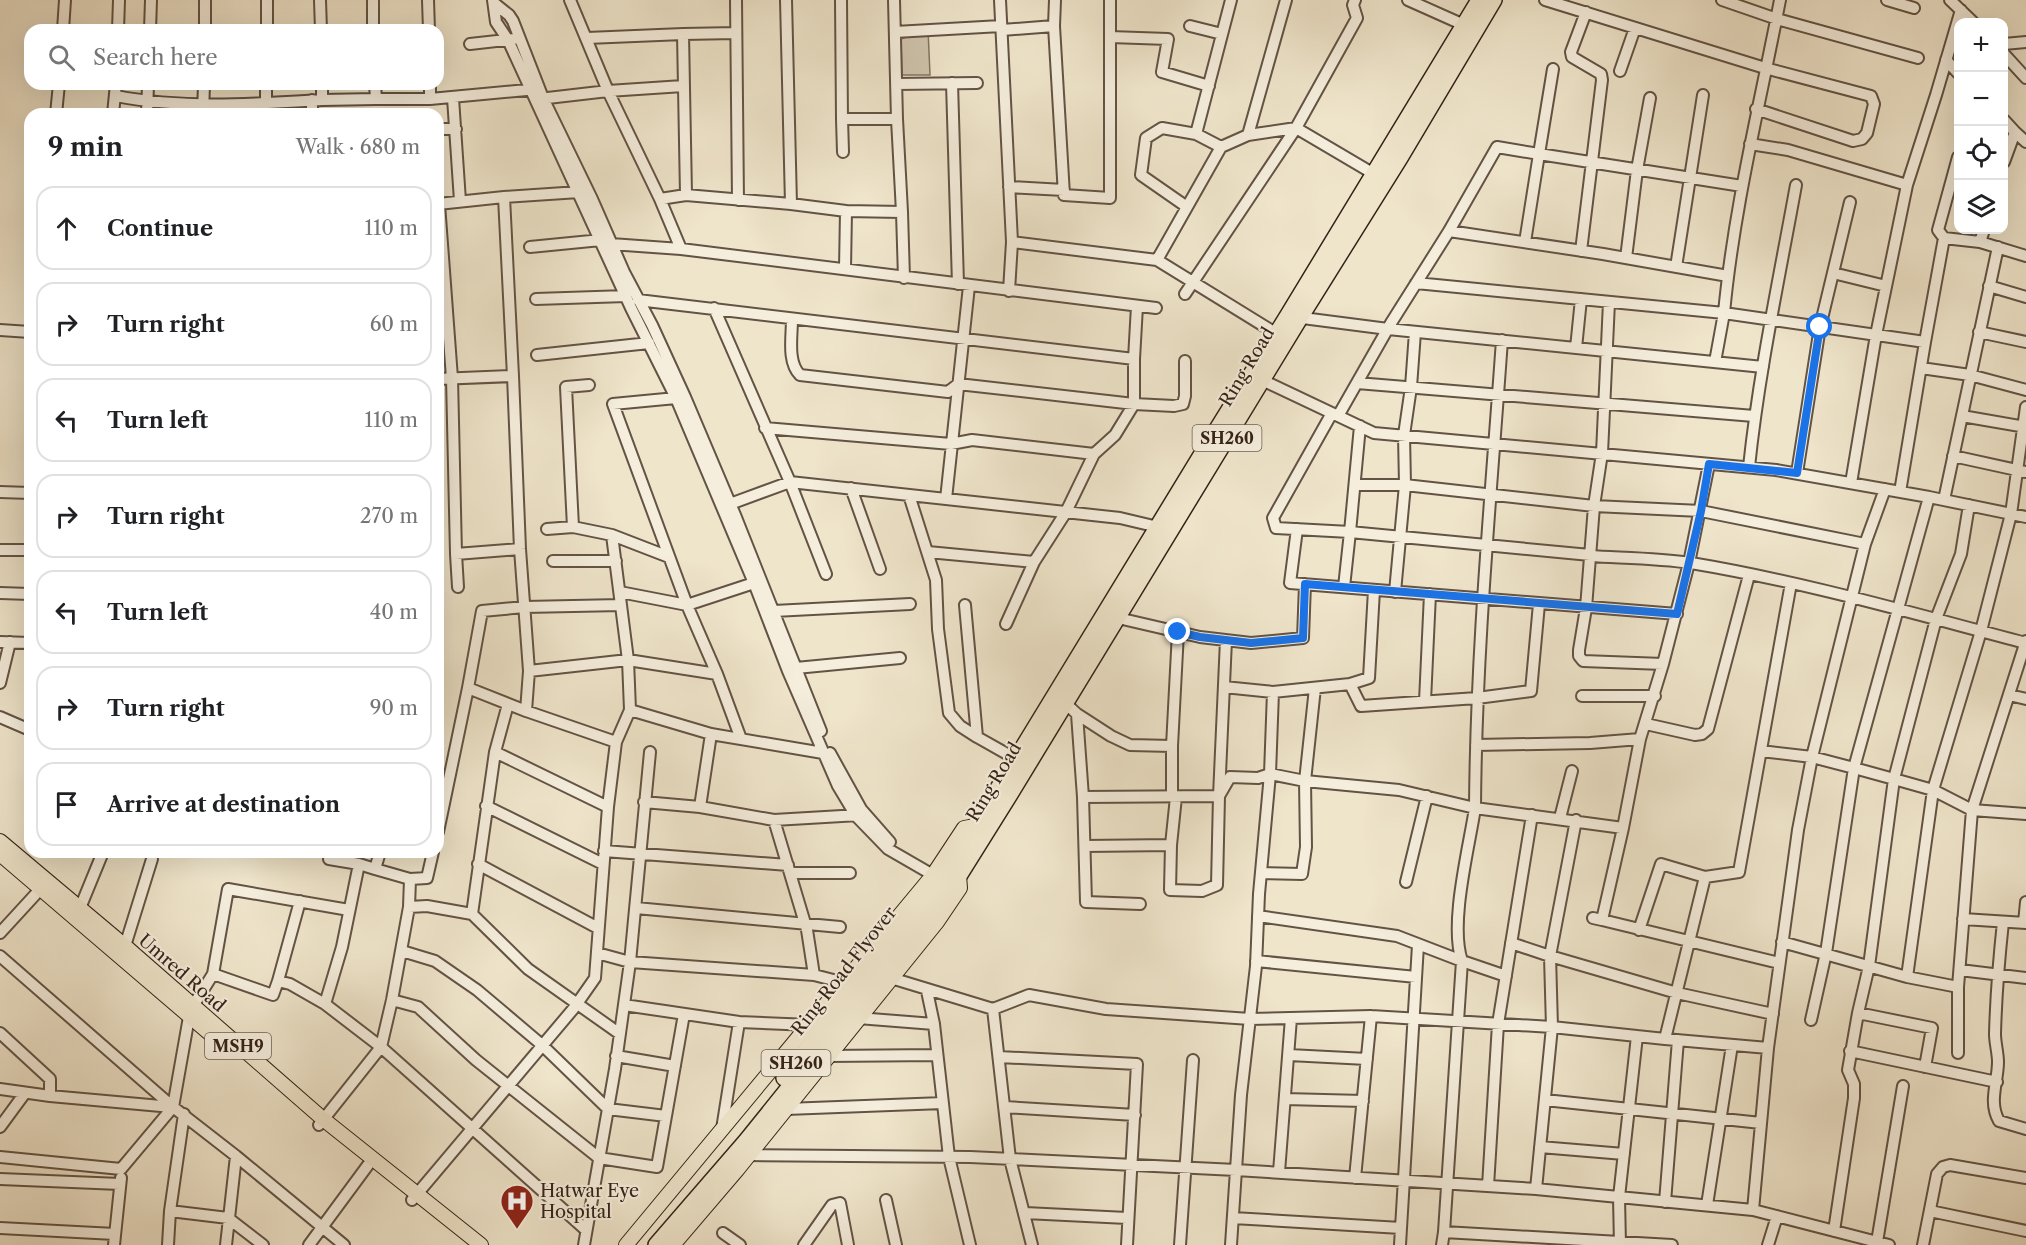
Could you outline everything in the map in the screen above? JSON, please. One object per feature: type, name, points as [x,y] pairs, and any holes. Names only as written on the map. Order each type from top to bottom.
[{"type":"highway","name":"Ring Road","points":[[975,826],[1016,759],[1118,618],[1262,380],[1294,317],[1374,174],[1479,0]]},
{"type":"highway","name":"Ring Road","points":[[959,876],[1010,796],[1060,699],[1158,527],[1277,334],[1294,317],[1400,158],[1494,0]]},
{"type":"highway","name":"Ring Road Flyover","points":[[643,1245],[739,1135],[813,1042],[938,883],[975,826]]},
{"type":"highway","name":"Ring Road Flyover","points":[[656,1245],[746,1141],[959,876]]},
{"type":"main road","points":[[626,1245],[933,875],[964,828],[975,826]]},
{"type":"main road","name":"Umred Road","points":[[0,841],[43,885],[78,914],[125,946],[191,1012],[321,1122],[414,1197],[481,1245]]},
{"type":"main road","points":[[0,854],[43,885]]},
{"type":"main road","points":[[673,1245],[937,922],[960,888],[959,876]]},
{"type":"main road","points":[[78,914],[155,986],[191,1012]]},
{"type":"main road","points":[[321,1122],[368,1165],[414,1197],[467,1245]]},
{"type":"street","points":[[63,24],[65,0]]},
{"type":"street","points":[[118,24],[119,0]]},
{"type":"street","points":[[150,24],[151,0]]},
{"type":"street","points":[[204,24],[205,0]]},
{"type":"street","points":[[267,0],[267,24]]},
{"type":"street","points":[[320,0],[321,24]]},
{"type":"street","points":[[373,0],[373,24]]},
{"type":"street","points":[[428,0],[429,24]]},
{"type":"street","points":[[570,0],[608,91],[660,199],[681,249]]},
{"type":"street","points":[[736,0],[738,200]]},
{"type":"street","points":[[786,0],[791,204]]},
{"type":"street","points":[[842,0],[843,152]]},
{"type":"street","points":[[894,0],[903,278]]},
{"type":"street","points":[[1000,0],[1012,242],[1010,291]]},
{"type":"street","points":[[1055,0],[1054,26],[1064,195],[1110,198],[1110,0]]},
{"type":"street","points":[[1196,134],[1231,0]]},
{"type":"street","points":[[1248,135],[1286,0]]},
{"type":"street","points":[[1185,294],[1296,128],[1357,18],[1353,5],[1354,0]]},
{"type":"street","points":[[1408,0],[1464,25]]},
{"type":"street","points":[[1545,0],[1766,68],[1871,96],[1875,104],[1867,133],[1862,139],[1853,141],[1756,109]]},
{"type":"street","points":[[1722,0],[1777,19],[1918,58]]},
{"type":"street","points":[[1715,362],[1742,186],[1780,0]]},
{"type":"street","points":[[1887,0],[1914,8]]},
{"type":"street","points":[[1950,0],[1969,18]]},
{"type":"street","points":[[494,1],[510,15],[514,39],[537,94],[579,192],[596,220]]},
{"type":"street","points":[[1851,483],[1876,335],[1907,185],[1960,10]]},
{"type":"street","points":[[1581,251],[1602,80],[1601,74],[1576,60],[1571,52],[1586,12]]},
{"type":"street","points":[[895,32],[1054,26]]},
{"type":"street","points":[[1190,26],[1222,34]]},
{"type":"street","points":[[1620,71],[1635,28]]},
{"type":"street","points":[[587,38],[736,33]]},
{"type":"street","points":[[683,34],[686,195]]},
{"type":"street","points":[[1110,37],[1168,39],[1162,72],[1209,86]]},
{"type":"street","points":[[470,44],[514,39]]},
{"type":"street","points":[[2008,44],[2026,42]]},
{"type":"street","points":[[2008,58],[2026,78]]},
{"type":"street","points":[[1946,60],[1958,72]]},
{"type":"street","points":[[1525,242],[1553,69]]},
{"type":"street","points":[[896,84],[976,82]]},
{"type":"street","points":[[946,499],[962,339],[963,285],[952,83]]},
{"type":"street","points":[[266,90],[266,108],[317,100],[430,99],[683,86]]},
{"type":"street","points":[[56,108],[58,90]]},
{"type":"street","points":[[115,108],[116,90]]},
{"type":"street","points":[[148,90],[148,108]]},
{"type":"street","points":[[203,108],[204,90]]},
{"type":"street","points":[[314,108],[320,90]]},
{"type":"street","points":[[375,90],[376,99]]},
{"type":"street","points":[[430,90],[430,99]]},
{"type":"street","points":[[537,94],[606,242],[626,296],[676,398],[823,753],[860,814],[888,849],[933,875]]},
{"type":"street","points":[[1676,267],[1704,95]]},
{"type":"street","points":[[116,96],[195,108]]},
{"type":"street","points":[[453,98],[460,201]]},
{"type":"street","points":[[1626,258],[1636,170],[1650,98]]},
{"type":"street","points":[[842,119],[897,119]]},
{"type":"street","points":[[2008,124],[2026,141]]},
{"type":"street","points":[[1187,207],[1141,175],[1146,138],[1162,128],[1196,134],[1221,147]]},
{"type":"street","points":[[1157,260],[1221,147],[1248,135],[1296,128],[1374,174]]},
{"type":"street","points":[[444,129],[456,129]]},
{"type":"street","points":[[2008,151],[2015,132]]},
{"type":"street","points":[[1750,144],[1788,150],[1907,185]]},
{"type":"street","points":[[1742,186],[1497,147],[1449,231],[1273,518],[1276,528],[1400,536],[1590,556],[1689,563],[1852,597],[2026,643],[1972,810],[1958,987],[1958,1053]]},
{"type":"street","points":[[1954,173],[1938,230],[1944,238],[1980,242],[2026,256]]},
{"type":"street","points":[[1749,467],[1754,416],[1796,184]]},
{"type":"street","points":[[1010,188],[1064,190]]},
{"type":"street","points":[[444,203],[579,192]]},
{"type":"street","points":[[660,199],[686,195],[846,211],[902,212]]},
{"type":"street","points":[[504,197],[520,549],[529,671],[525,711]]},
{"type":"street","points":[[1797,473],[1820,327],[1850,202]]},
{"type":"street","points":[[845,270],[846,211]]},
{"type":"street","points":[[1449,231],[1728,276]]},
{"type":"street","points":[[1980,242],[1983,234]]},
{"type":"street","points":[[1900,492],[1944,238]]},
{"type":"street","points":[[606,242],[676,377],[774,611],[842,785]]},
{"type":"street","points":[[530,247],[606,242],[681,249],[1156,308]]},
{"type":"street","points":[[1012,242],[1157,260],[1277,334]]},
{"type":"street","points":[[1944,500],[1998,247]]},
{"type":"street","points":[[444,271],[452,378],[458,587]]},
{"type":"street","points":[[1833,273],[1886,286]]},
{"type":"street","points":[[1416,283],[1771,318],[1925,342]]},
{"type":"street","points":[[1989,286],[2026,297]]},
{"type":"street","points":[[536,299],[626,296]]},
{"type":"street","points":[[1576,348],[1581,299]]},
{"type":"street","points":[[638,300],[1134,359]]},
{"type":"street","points":[[1609,302],[1602,453],[1594,506],[1586,608],[1579,650],[1583,661],[1663,664]]},
{"type":"street","points":[[1006,624],[1034,562],[1066,512],[1094,454],[1116,435],[1134,404],[1137,306]]},
{"type":"street","points":[[714,308],[790,482],[826,574]]},
{"type":"street","points":[[1294,317],[1415,332],[1763,367]]},
{"type":"street","points":[[792,319],[792,359],[795,370],[800,375],[948,393],[957,385],[1134,404],[1174,406],[1183,404],[1185,396],[1185,361]]},
{"type":"street","points":[[0,330],[24,332]]},
{"type":"street","points":[[1395,591],[1405,485],[1404,435],[1411,387],[1415,332]]},
{"type":"street","points":[[1979,332],[2026,342]]},
{"type":"street","points":[[1442,1245],[1462,962],[1458,952],[1458,915],[1475,808],[1482,599],[1502,340]]},
{"type":"street","points":[[537,355],[649,343]]},
{"type":"street","points":[[1921,368],[1970,375],[2026,390]]},
{"type":"street","points":[[444,379],[513,376]]},
{"type":"street","points":[[1262,380],[1374,433],[1797,473],[2026,517]]},
{"type":"street","points":[[1357,383],[1754,416]]},
{"type":"street","points":[[573,527],[566,387],[589,385]]},
{"type":"street","points":[[676,398],[613,404],[687,605],[717,674],[741,739]]},
{"type":"street","points":[[1907,977],[1934,790],[1981,631],[2022,471],[2026,407]]},
{"type":"street","points":[[1962,416],[2024,427]]},
{"type":"street","points":[[1344,587],[1360,426]]},
{"type":"street","points":[[765,428],[951,444],[972,440],[1094,454]]},
{"type":"street","points":[[1953,456],[2022,471]]},
{"type":"street","points":[[1709,464],[1701,511],[1677,614],[1655,696],[1640,740],[1623,828],[1598,919],[1779,963]]},
{"type":"street","points":[[730,504],[790,482],[1120,518],[1158,527]]},
{"type":"street","points":[[1355,484],[1405,485],[1594,506],[1701,511],[1865,544]]},
{"type":"street","points":[[851,488],[880,569]]},
{"type":"street","points":[[1753,1210],[1768,1048],[1797,830],[1812,757],[1865,544],[1885,489]]},
{"type":"street","points":[[0,492],[24,493]]},
{"type":"street","points":[[909,495],[936,580],[938,629],[949,713],[960,726],[1016,759]]},
{"type":"street","points":[[1811,1020],[1826,953],[1854,768],[1929,497]]},
{"type":"street","points":[[1834,1231],[1854,1098],[1854,1084],[1848,1070],[1850,1052],[1869,966],[1894,779],[1936,619],[1961,554],[1969,505]]},
{"type":"street","points":[[547,528],[573,527],[612,535],[669,557]]},
{"type":"street","points":[[1297,529],[1290,583],[1677,614]]},
{"type":"street","points":[[414,1197],[576,1005],[595,978],[604,851],[616,742],[630,710],[628,660],[612,535]]},
{"type":"street","points":[[456,554],[520,549]]},
{"type":"street","points":[[0,550],[24,550]]},
{"type":"street","points":[[928,552],[1034,562]]},
{"type":"street","points":[[553,561],[616,561]]},
{"type":"street","points":[[1646,724],[1695,735],[1702,734],[1708,729],[1749,575]]},
{"type":"street","points":[[620,592],[687,605],[754,583]]},
{"type":"street","points":[[1639,930],[1661,864],[1705,877],[1738,872],[1791,583]]},
{"type":"street","points":[[1118,618],[1200,637],[1251,643],[1303,638],[1305,584]]},
{"type":"street","points":[[1224,687],[1273,692],[1350,684],[1370,678],[1374,590]]},
{"type":"street","points":[[0,594],[24,594]]},
{"type":"street","points":[[1425,701],[1430,594]]},
{"type":"street","points":[[774,611],[910,604]]},
{"type":"street","points":[[1350,684],[1361,706],[1477,698],[1531,691],[1539,604]]},
{"type":"street","points":[[444,798],[482,611],[525,607],[621,605]]},
{"type":"street","points":[[965,605],[977,737]]},
{"type":"street","points":[[1178,632],[1172,746],[1174,797],[1170,890],[1202,891],[1217,885],[1226,640]]},
{"type":"street","points":[[0,682],[5,642],[24,643]]},
{"type":"street","points":[[796,668],[900,658]]},
{"type":"street","points":[[529,671],[628,660],[717,674]]},
{"type":"street","points":[[468,688],[525,711],[616,742]]},
{"type":"street","points":[[1261,873],[1302,874],[1306,847],[1305,781],[1315,688]]},
{"type":"street","points":[[1231,1245],[1241,1095],[1256,961],[1270,774],[1273,692]]},
{"type":"street","points":[[2009,695],[2026,699]]},
{"type":"street","points":[[1582,696],[1655,696]]},
{"type":"street","points":[[1060,699],[1077,714],[1111,736],[1130,745],[1172,746]]},
{"type":"street","points":[[472,914],[495,752],[508,704]]},
{"type":"street","points":[[630,710],[711,734],[823,753]]},
{"type":"street","points":[[1077,714],[1083,796],[1086,902],[1140,904]]},
{"type":"street","points":[[0,717],[24,727]]},
{"type":"street","points":[[700,807],[711,734]]},
{"type":"street","points":[[1476,745],[1640,740]]},
{"type":"street","points":[[1761,751],[1812,757],[1934,790],[1972,810],[2026,814]]},
{"type":"street","points":[[495,752],[608,807]]},
{"type":"street","points":[[584,1245],[608,1109],[630,962],[650,752]]},
{"type":"street","points":[[1560,818],[1572,771]]},
{"type":"street","points":[[1219,796],[1230,777],[1258,778],[1270,774],[1305,781],[1399,790],[1475,808],[1623,828]]},
{"type":"street","points":[[1083,796],[1219,796]]},
{"type":"street","points":[[1406,882],[1427,796]]},
{"type":"street","points":[[644,802],[700,807],[774,820],[860,814]]},
{"type":"street","points":[[486,806],[603,864]]},
{"type":"street","points":[[1488,1186],[1498,1024],[1532,815]]},
{"type":"street","points":[[774,820],[804,923],[814,975]]},
{"type":"street","points":[[1536,1189],[1552,1027],[1550,956],[1576,820]]},
{"type":"street","points":[[1085,846],[1171,845]]},
{"type":"street","points":[[604,851],[850,873]]},
{"type":"street","points":[[78,914],[101,858]]},
{"type":"street","points":[[329,858],[375,868],[410,879],[427,878],[432,858]]},
{"type":"street","points":[[375,868],[378,858]]},
{"type":"street","points":[[125,946],[152,859]]},
{"type":"street","points":[[326,1004],[342,947],[359,864]]},
{"type":"street","points":[[478,864],[598,928]]},
{"type":"street","points":[[1665,1039],[1705,877]]},
{"type":"street","points":[[321,1122],[381,1047],[402,951],[409,907],[410,879]]},
{"type":"street","points":[[0,933],[43,885]]},
{"type":"street","points":[[0,1228],[114,1240],[121,1169],[173,1107],[191,1012],[213,974],[228,889],[349,910]]},
{"type":"street","points":[[213,974],[273,995],[300,902]]},
{"type":"street","points":[[1963,919],[2025,923],[2026,902]]},
{"type":"street","points":[[409,907],[427,906],[472,914],[528,969],[620,1034]]},
{"type":"street","points":[[636,908],[840,927]]},
{"type":"street","points":[[1258,916],[1397,936],[1462,962],[1506,976]]},
{"type":"street","points":[[2003,922],[1995,1036],[1998,1060],[1994,1112],[1999,1121],[2026,1129]]},
{"type":"street","points":[[1782,942],[1907,977],[1958,987]]},
{"type":"street","points":[[1511,943],[1677,993],[1773,1014]]},
{"type":"street","points":[[1400,1245],[1418,945]]},
{"type":"street","points":[[402,951],[435,961],[477,990],[542,1045],[608,1109],[666,1116]]},
{"type":"street","points":[[597,953],[630,962],[814,975],[844,983]]},
{"type":"street","points":[[0,956],[173,1107],[344,1245]]},
{"type":"street","points":[[1256,961],[1416,977]]},
{"type":"street","points":[[1960,970],[2026,978]]},
{"type":"street","points":[[891,978],[993,1010],[1029,995],[1106,1009],[1250,1019],[1371,1016],[1552,1027],[1768,1048]]},
{"type":"street","points":[[278,981],[290,984],[326,1004],[381,1047],[586,1230]]},
{"type":"street","points":[[927,991],[934,1024],[949,1157],[970,1245]]},
{"type":"street","points":[[392,999],[418,1007],[507,1086],[599,1158],[657,1167],[684,1014]]},
{"type":"street","points":[[624,1005],[739,1023],[810,1025]]},
{"type":"street","points":[[993,1010],[1010,1159],[1032,1245]]},
{"type":"street","points":[[1858,1012],[1932,1028],[1925,1067]]},
{"type":"street","points":[[1355,1178],[1371,1016]]},
{"type":"street","points":[[858,1018],[934,1024]]},
{"type":"street","points":[[1279,1172],[1292,1018]]},
{"type":"street","points":[[722,1132],[739,1023]]},
{"type":"street","points":[[0,1033],[50,1079],[50,1096]]},
{"type":"street","points":[[1620,1243],[1619,1197],[1637,1036]]},
{"type":"street","points":[[1665,1202],[1678,1040]]},
{"type":"street","points":[[1707,1206],[1732,1045]]},
{"type":"street","points":[[1850,1052],[1996,1082]]},
{"type":"street","points":[[827,1056],[937,1054]]},
{"type":"street","points":[[1289,1055],[1367,1059]]},
{"type":"street","points":[[616,1056],[675,1066]]},
{"type":"street","points":[[999,1057],[1137,1064],[1127,1245]]},
{"type":"street","points":[[1180,1245],[1193,1060]]},
{"type":"street","points":[[1877,1242],[1903,1086]]},
{"type":"street","points":[[0,1089],[173,1107]]},
{"type":"street","points":[[0,1127],[25,1093]]},
{"type":"street","points":[[1286,1099],[1363,1101]]},
{"type":"street","points":[[1545,1100],[1761,1123]]},
{"type":"street","points":[[786,1109],[943,1103]]},
{"type":"street","points":[[1005,1107],[1135,1115]]},
{"type":"street","points":[[168,1245],[170,1211],[184,1114]]},
{"type":"street","points":[[1540,1147],[1624,1154]]},
{"type":"street","points":[[748,1155],[1010,1159],[1279,1172],[1536,1189],[1753,1210],[1889,1245]]},
{"type":"street","points":[[226,1245],[236,1156]]},
{"type":"street","points":[[0,1157],[121,1169]]},
{"type":"street","points":[[309,1245],[368,1165]]},
{"type":"street","points":[[1923,1245],[1937,1174],[1943,1167],[1950,1165],[2026,1178]]},
{"type":"street","points":[[0,1179],[120,1184]]},
{"type":"street","points":[[886,1200],[896,1245]]},
{"type":"street","points":[[804,1245],[832,1205],[840,1203],[849,1245]]},
{"type":"street","points":[[170,1211],[228,1218],[263,1245]]},
{"type":"street","points":[[1929,1211],[2026,1231]]},
{"type":"street","points":[[1025,1213],[1127,1218]]},
{"type":"street","points":[[1768,1245],[1776,1216]]},
{"type":"street","points":[[1233,1218],[1401,1228]]},
{"type":"street","points":[[1444,1232],[1672,1245]]},
{"type":"street","points":[[723,1233],[740,1245]]},
{"type":"shaded area","points":[[928,29],[930,75],[902,75],[901,39]]},
{"type":"place","name":"Hatwar Eye Hospital","points":[[517,1230]]},
{"type":"route","points":[[1178,632],[1251,643],[1303,638],[1305,584],[1677,614],[1701,511],[1709,464],[1797,473],[1820,327]]}]
